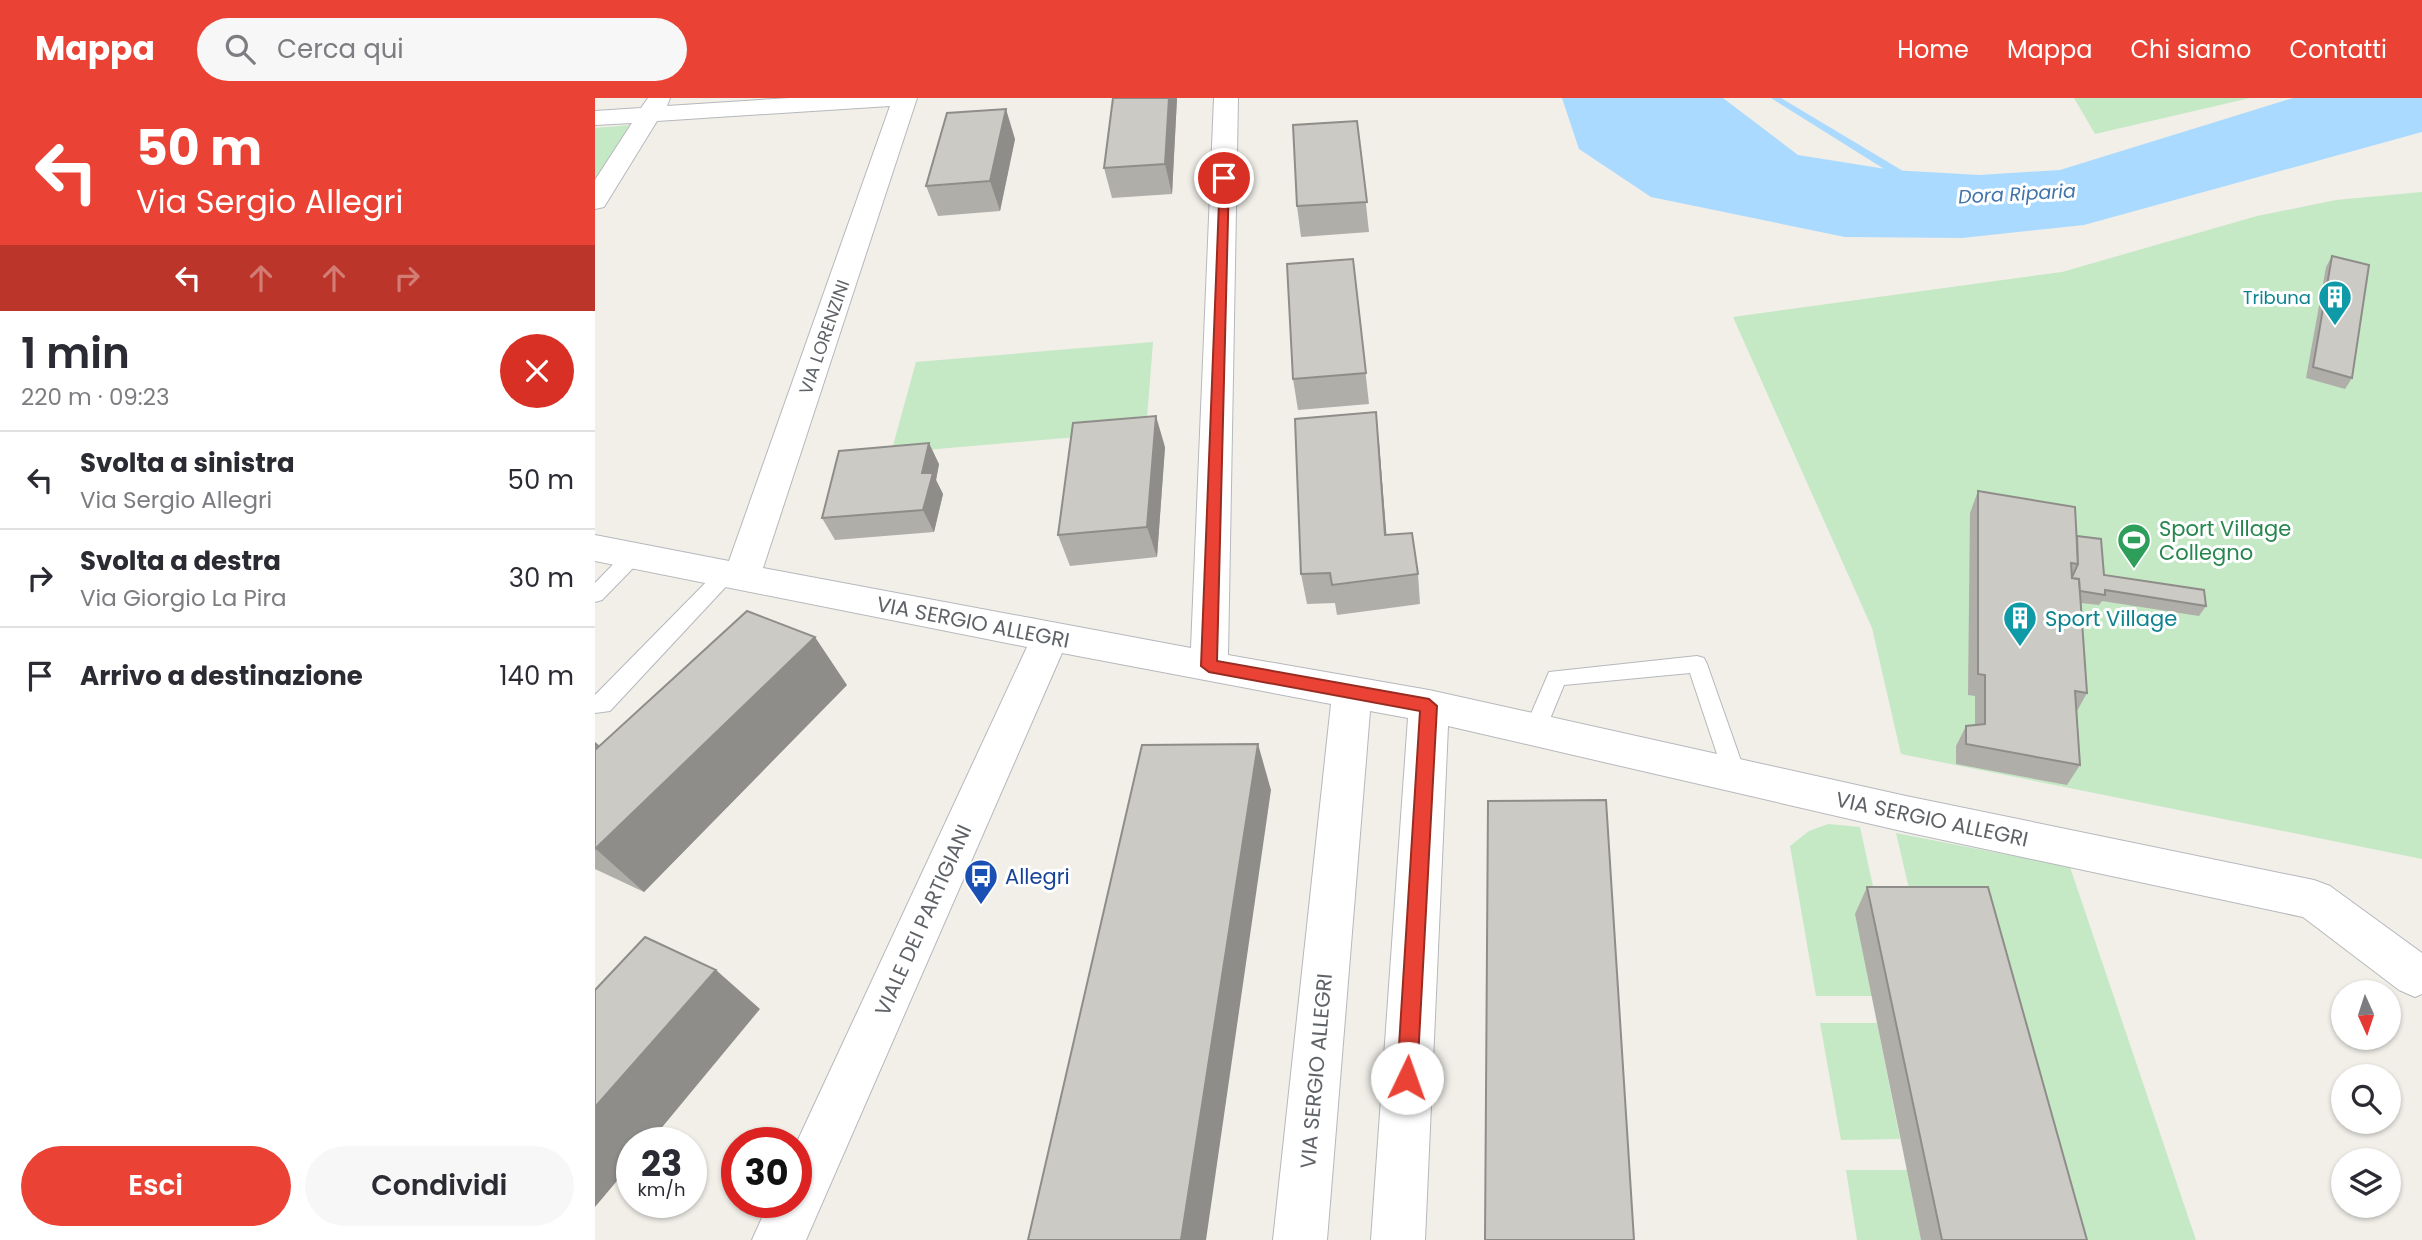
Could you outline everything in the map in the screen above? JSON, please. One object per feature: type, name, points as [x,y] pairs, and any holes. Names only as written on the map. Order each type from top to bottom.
[{"type":"street","points":[[595,118],[654,106],[903,98]]},
{"type":"street","name":"VIA LORENZINI","points":[[734,575],[903,98]]},
{"type":"street","points":[[1209,666],[1226,98]]},
{"type":"street","points":[[595,201],[654,106]]},
{"type":"street","name":"VIA SERGIO ALLEGRI","points":[[595,548],[1049,637],[1429,706],[2314,900],[2415,975]]},
{"type":"street","name":"VIALE DEI PARTIGIANI","points":[[779,1240],[1049,637]]},
{"type":"street","name":"VIA SERGIO ALLEGRI","points":[[1300,1240],[1352,692]]},
{"type":"street","points":[[1398,1240],[1429,706]]},
{"type":"lane","points":[[595,595],[634,555]]},
{"type":"lane","points":[[595,704],[602,705],[734,575]]},
{"type":"lane","points":[[1535,730],[1556,678],[1697,664],[1735,775]]},
{"type":"green space","points":[[2074,98],[2250,98],[2095,134]]},
{"type":"green space","points":[[631,125],[595,184],[595,128]]},
{"type":"green space","name":"Sport Village Collegno","points":[[2422,192],[2422,859],[1901,754],[1872,628],[1733,317],[2062,272],[2257,216],[2336,200]]},
{"type":"green space","points":[[1153,342],[1146,431],[891,453],[916,362]]},
{"type":"green space","points":[[1828,824],[1860,827],[1879,914],[1872,996],[1816,996],[1790,846],[1809,831]]},
{"type":"green space","points":[[1896,833],[2070,867],[2196,1240],[2059,1240],[1915,914]]},
{"type":"green space","points":[[1820,1023],[1877,1023],[1900,1139],[1841,1140]]},
{"type":"green space","points":[[1846,1170],[1907,1170],[1921,1240],[1857,1240]]},
{"type":"water","name":"Dora Riparia","points":[[1562,98],[1723,98],[1798,155],[1892,170],[1979,175],[2060,170],[2293,98],[2422,98],[2422,132],[2084,225],[1962,238],[1845,237],[1651,197],[1579,149]]},
{"type":"building","points":[[1113,98],[1169,98],[1165,164],[1104,168]]},
{"type":"building","points":[[1006,109],[990,181],[926,186],[947,113]]},
{"type":"building","points":[[1357,121],[1367,202],[1297,206],[1293,125]]},
{"type":"building","name":"Tribuna","points":[[2332,256],[2369,265],[2352,378],[2313,367]]},
{"type":"building","points":[[1353,259],[1366,373],[1293,379],[1287,264]]},
{"type":"building","points":[[1376,412],[1385,535],[1412,533],[1418,574],[1332,585],[1330,573],[1301,574],[1295,419]]},
{"type":"building","points":[[1156,416],[1147,527],[1058,535],[1073,423]]},
{"type":"building","points":[[929,443],[922,473],[933,473],[923,510],[822,518],[839,451]]},
{"type":"building","name":"Sport Village","points":[[1978,491],[2075,507],[2078,564],[2071,563],[2072,578],[2079,579],[2087,693],[2075,691],[2080,765],[1966,744],[1966,726],[1985,724],[1985,675],[1978,674]]},
{"type":"building","points":[[2077,536],[2101,539],[2104,575],[2204,590],[2206,606],[2105,590],[2105,595],[2080,591],[2079,579],[2072,578],[2078,564]]},
{"type":"building","points":[[747,611],[815,637],[595,849],[595,750]]},
{"type":"building","points":[[1258,744],[1181,1240],[1028,1240],[1142,745]]},
{"type":"building","points":[[1606,800],[1634,1240],[1485,1240],[1488,801]]},
{"type":"building","points":[[1867,887],[1988,887],[2087,1240],[1942,1240]]},
{"type":"building","points":[[645,937],[716,970],[595,1107],[595,990]]},
{"type":"waterway","points":[[1775,98],[1892,170],[1908,177]]},
{"type":"place","name":"Tribuna","points":[[2335,327]]},
{"type":"place","name":"Sport Village Collegno","points":[[2134,570]]},
{"type":"place","name":"Sport Village","points":[[2020,648]]},
{"type":"place","name":"Allegri","points":[[981,906]]},
{"type":"route","points":[[1224,178],[1209,666],[1429,706],[1407,1078]]}]
